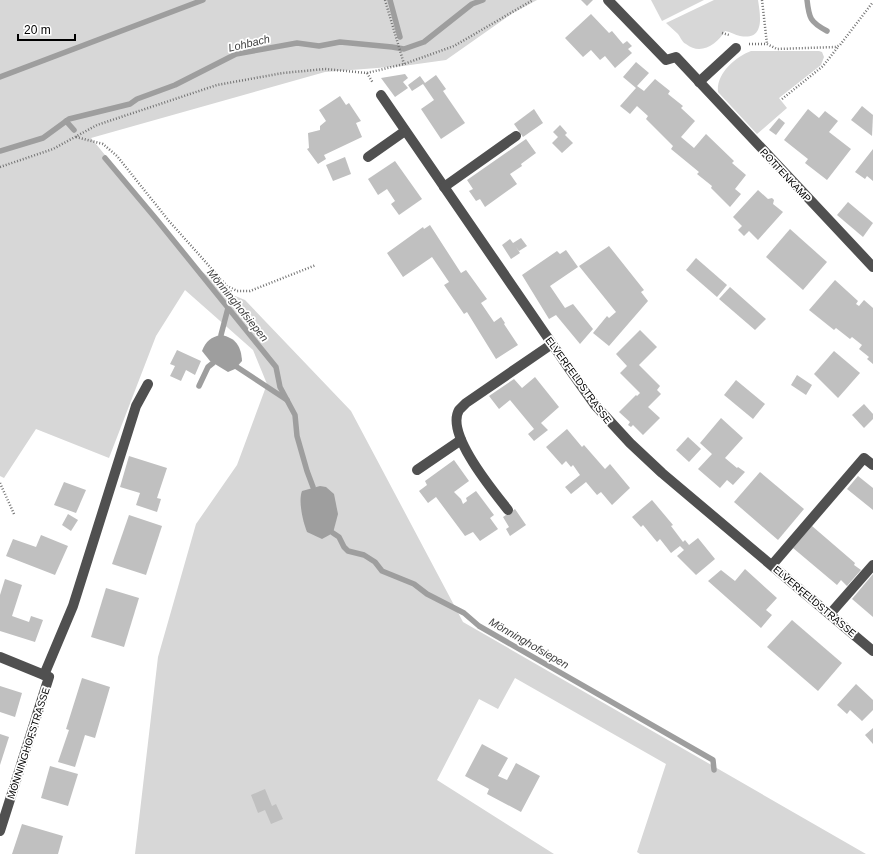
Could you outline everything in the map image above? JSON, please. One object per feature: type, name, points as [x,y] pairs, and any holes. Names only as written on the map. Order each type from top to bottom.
[{"type":"street","name":"POTTENKAMP","points":[[608,0],[666,60],[676,57],[873,267]]},
{"type":"street","points":[[699,82],[736,48]]},
{"type":"street","name":"ELVERFELDSTRASSE","points":[[381,94],[405,131],[595,405],[630,443],[662,473],[873,651]]},
{"type":"street","points":[[368,157],[405,131]]},
{"type":"street","points":[[444,187],[516,136]]},
{"type":"street","points":[[508,510],[478,470],[462,440],[457,417],[460,410],[466,403],[552,344]]},
{"type":"street","name":"MÖNNINGHOFSTRASSE","points":[[0,831],[47,676],[74,606],[136,406],[148,384]]},
{"type":"street","points":[[417,470],[462,440]]},
{"type":"street","points":[[772,565],[864,458],[873,465]]},
{"type":"street","points":[[830,614],[873,565]]},
{"type":"street","points":[[0,657],[47,676]]},
{"type":"path","points":[[385,0],[398,38],[404,64]]},
{"type":"path","points":[[0,167],[52,149],[97,125],[217,85],[283,73],[325,69],[367,73],[404,64],[454,46],[533,0]]},
{"type":"path","points":[[762,0],[767,44]]},
{"type":"path","points":[[782,99],[823,66],[873,2]]},
{"type":"path","points":[[736,48],[744,44],[767,44],[778,49],[832,48],[840,45]]},
{"type":"path","points":[[76,137],[103,144],[117,156],[169,221],[227,286],[237,291],[250,291],[316,265]]},
{"type":"path","points":[[0,483],[14,514]]},
{"type":"shaded area","points":[[0,0],[537,0],[513,13],[446,60],[403,66],[325,72],[91,138],[199,269],[228,293],[245,300],[351,411],[463,622],[866,854],[640,854],[637,852],[666,764],[515,678],[498,709],[479,699],[437,780],[554,854],[135,854],[158,657],[196,524],[237,465],[267,384],[253,350],[185,290],[156,336],[109,458],[36,429],[4,478],[0,476]]},
{"type":"shaded area","points":[[651,0],[704,0],[662,21]]},
{"type":"shaded area","points":[[714,0],[758,0],[760,25],[758,30],[754,34],[748,36],[740,36],[725,31],[713,44],[703,49],[697,49],[685,43],[666,23]]},
{"type":"shaded area","points":[[751,51],[819,51],[822,52],[824,57],[821,65],[779,98],[787,108],[757,134],[718,92],[718,85],[723,73],[739,57]]},
{"type":"shaded area","points":[[221,335],[230,338],[237,344],[242,361],[235,369],[228,372],[210,361],[202,351],[209,340]]},
{"type":"shaded area","points":[[320,486],[326,487],[334,494],[338,514],[333,533],[322,539],[307,532],[301,506],[302,491]]},
{"type":"building","points":[[581,0],[593,0],[587,6]]},
{"type":"building","points":[[591,14],[609,33],[612,31],[623,44],[627,41],[632,46],[628,49],[632,53],[615,68],[605,56],[600,60],[591,50],[583,57],[565,38]]},
{"type":"building","points":[[636,62],[649,73],[637,86],[644,91],[655,79],[670,91],[668,94],[683,106],[681,108],[695,121],[681,137],[694,148],[706,134],[734,161],[732,163],[746,175],[735,189],[741,194],[730,207],[711,188],[712,186],[697,174],[699,172],[671,149],[673,146],[646,119],[648,116],[637,106],[630,114],[620,106],[636,88],[623,77]]},
{"type":"building","points":[[405,74],[408,78],[403,82],[408,88],[395,97],[381,78]]},
{"type":"building","points":[[436,75],[446,89],[443,91],[465,123],[441,139],[421,109],[434,100],[423,84],[412,91],[408,85],[420,76],[425,83]]},
{"type":"building","points":[[340,96],[346,105],[349,103],[361,121],[356,123],[362,137],[324,155],[326,159],[318,164],[307,149],[309,148],[308,133],[320,130],[320,126],[326,121],[319,110]]},
{"type":"building","points":[[862,106],[873,115],[872,136],[851,120]]},
{"type":"building","points":[[534,109],[543,123],[523,137],[514,124]]},
{"type":"building","points":[[808,109],[819,118],[825,111],[838,121],[829,132],[851,149],[827,180],[805,163],[808,159],[784,140]]},
{"type":"building","points":[[779,118],[785,123],[776,135],[769,130]]},
{"type":"building","points":[[560,125],[567,133],[565,135],[573,143],[562,153],[552,143],[558,137],[553,132]]},
{"type":"building","points":[[526,139],[536,153],[521,164],[522,166],[510,174],[517,184],[485,207],[480,199],[476,201],[469,191],[473,189],[467,180]]},
{"type":"building","points":[[873,149],[873,181],[867,176],[865,179],[855,172]]},
{"type":"building","points":[[345,157],[351,174],[333,181],[326,165]]},
{"type":"building","points":[[395,161],[422,199],[399,215],[391,204],[395,201],[387,189],[378,195],[368,179]]},
{"type":"building","points":[[758,190],[768,199],[772,198],[774,200],[773,204],[783,212],[758,240],[749,231],[744,236],[738,230],[742,226],[733,217]]},
{"type":"building","points":[[848,202],[873,223],[863,237],[837,215]]},
{"type":"building","points":[[430,225],[461,273],[466,270],[487,299],[481,303],[494,322],[501,317],[518,345],[496,359],[467,312],[464,314],[444,285],[449,282],[432,257],[403,277],[387,253],[423,227],[424,229]]},
{"type":"building","points":[[790,229],[827,262],[803,290],[766,257]]},
{"type":"building","points":[[521,238],[527,246],[519,251],[516,247],[520,253],[511,259],[502,245],[510,239],[513,243]]},
{"type":"building","points":[[609,246],[644,290],[641,292],[648,301],[609,346],[593,333],[607,316],[609,318],[616,312],[579,266]]},
{"type":"building","points":[[566,250],[578,267],[550,286],[565,308],[573,304],[593,329],[580,344],[556,315],[549,319],[522,275],[557,251],[560,254]]},
{"type":"building","points":[[696,258],[727,285],[717,297],[686,270]]},
{"type":"building","points":[[835,280],[858,301],[856,304],[859,306],[864,300],[873,308],[873,364],[867,359],[869,357],[859,349],[862,345],[852,337],[850,339],[836,328],[834,330],[809,310]]},
{"type":"building","points":[[730,287],[766,319],[755,330],[719,299]]},
{"type":"building","points":[[640,330],[657,347],[639,365],[660,386],[657,390],[661,394],[648,407],[660,418],[643,435],[633,425],[631,427],[628,425],[630,422],[619,412],[636,395],[637,396],[640,393],[620,373],[627,366],[616,354]]},
{"type":"building","points":[[177,350],[201,361],[195,375],[186,370],[181,381],[170,376],[175,366],[170,364]]},
{"type":"building","points":[[834,351],[860,373],[838,398],[814,374]]},
{"type":"building","points":[[797,375],[812,385],[806,395],[791,385]]},
{"type":"building","points":[[535,377],[559,407],[541,423],[548,430],[534,441],[528,434],[534,429],[510,400],[499,409],[489,396],[514,379],[522,388]]},
{"type":"building","points":[[736,380],[765,404],[753,419],[724,395]]},
{"type":"building","points":[[864,404],[873,414],[873,419],[864,428],[852,415]]},
{"type":"building","points":[[721,418],[743,438],[725,458],[737,468],[738,467],[745,472],[733,485],[727,480],[720,488],[698,469],[712,454],[700,443]]},
{"type":"building","points":[[567,429],[582,447],[584,445],[605,469],[610,464],[630,488],[612,505],[601,492],[597,495],[586,482],[571,494],[565,487],[580,475],[573,465],[571,467],[566,461],[562,465],[546,447]]},
{"type":"building","points":[[688,437],[701,449],[689,462],[676,450]]},
{"type":"building","points":[[129,456],[167,468],[157,498],[161,499],[157,512],[136,505],[140,493],[120,487]]},
{"type":"building","points":[[454,460],[469,481],[454,492],[461,499],[463,504],[467,501],[466,498],[476,491],[494,515],[490,518],[498,529],[480,541],[473,532],[465,536],[436,497],[428,503],[419,491],[427,485],[425,481]]},
{"type":"building","points":[[760,472],[804,509],[778,540],[734,502]]},
{"type":"building","points":[[858,476],[873,488],[873,510],[847,489]]},
{"type":"building","points":[[64,482],[86,490],[76,513],[54,505]]},
{"type":"building","points":[[652,500],[673,525],[671,526],[683,542],[685,540],[689,545],[698,538],[715,559],[696,575],[677,556],[684,550],[680,546],[671,553],[660,539],[657,542],[643,525],[641,527],[632,517]]},
{"type":"building","points":[[515,509],[526,525],[510,536],[506,529],[509,527],[503,517]]},
{"type":"building","points":[[68,514],[78,520],[71,531],[62,525]]},
{"type":"building","points":[[129,515],[162,526],[146,575],[112,564]]},
{"type":"building","points":[[812,526],[861,570],[847,586],[841,580],[837,585],[793,548]]},
{"type":"building","points":[[41,535],[68,546],[55,575],[6,556],[13,539],[36,547]]},
{"type":"building","points":[[745,569],[777,598],[766,610],[772,615],[761,628],[708,581],[721,570],[735,581]]},
{"type":"building","points":[[873,574],[873,617],[852,599]]},
{"type":"building","points":[[5,579],[22,585],[12,616],[29,622],[31,616],[43,620],[35,642],[0,631],[0,595]]},
{"type":"building","points":[[106,588],[139,598],[124,647],[91,637]]},
{"type":"building","points":[[792,620],[842,663],[818,691],[767,647]]},
{"type":"building","points":[[82,678],[110,687],[95,738],[85,735],[75,767],[58,762],[69,730],[66,729]]},
{"type":"building","points":[[856,684],[873,700],[873,710],[862,721],[850,710],[847,714],[837,705]]},
{"type":"building","points":[[0,686],[22,693],[15,717],[0,712]]},
{"type":"building","points":[[873,728],[873,744],[865,735]]},
{"type":"building","points":[[0,734],[9,737],[0,765]]},
{"type":"building","points":[[482,744],[508,758],[498,776],[507,780],[516,763],[540,776],[521,812],[487,794],[489,789],[465,776]]},
{"type":"building","points":[[50,766],[78,774],[68,806],[41,798]]},
{"type":"building","points":[[265,789],[272,806],[276,804],[283,819],[271,824],[265,810],[258,813],[251,795]]},
{"type":"building","points":[[22,824],[63,836],[58,854],[12,854]]},
{"type":"waterway","points":[[0,77],[203,0]]},
{"type":"waterway","points":[[390,0],[400,37]]},
{"type":"waterway","name":"Lohbach","points":[[0,151],[43,138],[69,119],[130,104],[137,99],[175,85],[236,54],[297,43],[319,46],[340,42],[404,49],[424,42],[472,4],[483,0]]},
{"type":"waterway","points":[[807,0],[811,19],[827,31]]},
{"type":"waterway","name":"Mönninghofsiepen","points":[[66,121],[74,130]]},
{"type":"waterway","name":"Mönninghofsiepen","points":[[105,158],[276,367],[280,387],[295,415],[297,436],[313,487]]},
{"type":"waterway","points":[[221,335],[228,308]]},
{"type":"waterway","points":[[199,386],[208,367],[213,363]]},
{"type":"waterway","points":[[237,367],[287,400]]},
{"type":"waterway","name":"Mönninghofsiepen","points":[[333,533],[339,537],[344,547],[348,551],[364,555],[375,562],[382,571],[414,584],[427,594],[464,613],[479,626],[713,760],[714,770]]}]
